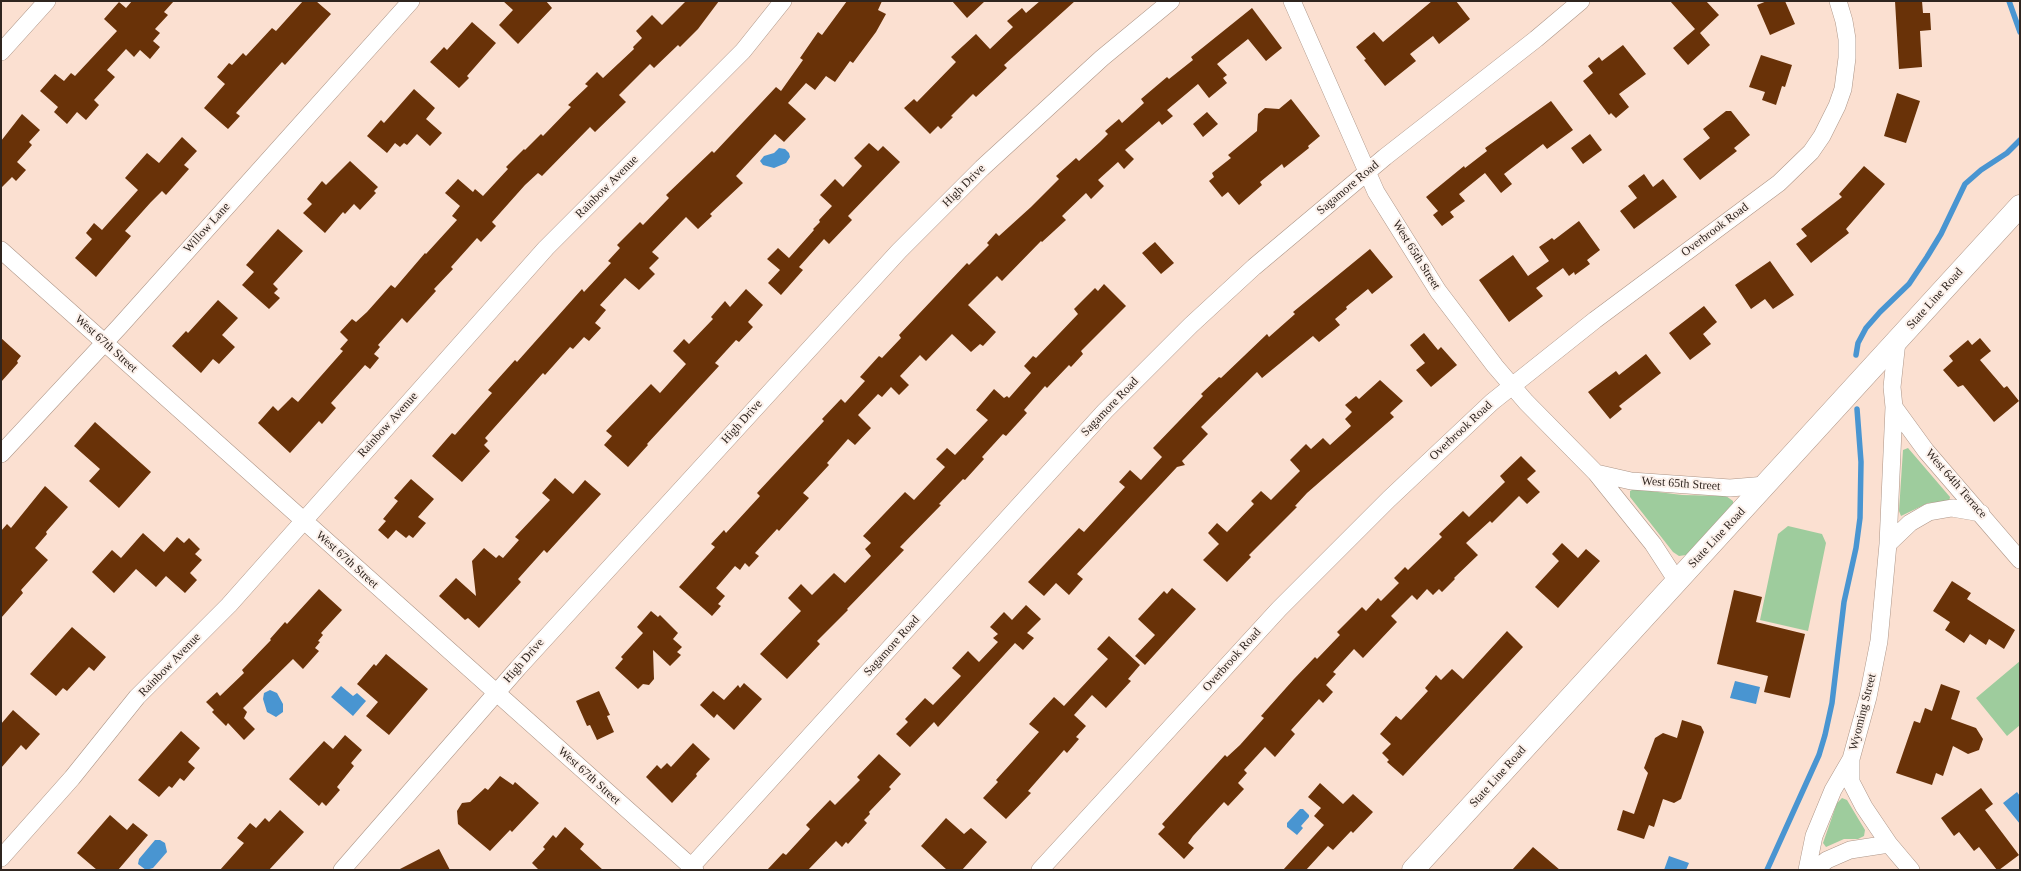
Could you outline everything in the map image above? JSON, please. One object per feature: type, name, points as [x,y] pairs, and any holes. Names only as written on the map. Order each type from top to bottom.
[{"type":"main road","name":"State Line Road","points":[[1413,870],[2020,206]]},
{"type":"street","points":[[1,52],[47,1]]},
{"type":"street","name":"Willow Lane","points":[[1,454],[411,1]]},
{"type":"street","name":"Rainbow Avenue","points":[[1,858],[72,778],[137,698],[229,605],[546,248],[743,51],[783,1]]},
{"type":"street","name":"High Drive","points":[[342,870],[528,656],[899,251],[982,168],[1102,58],[1171,1]]},
{"type":"street","name":"West 65th Street","points":[[1292,1],[1329,89],[1376,192],[1438,291],[1512,386],[1596,473],[1653,544],[1677,581]]},
{"type":"street","name":"Sagamore Road","points":[[693,868],[1105,411],[1191,325],[1254,267],[1368,172],[1536,39],[1581,1]]},
{"type":"street","name":"Overbrook Road","points":[[1040,870],[1279,609],[1332,554],[1395,494],[1512,386],[1601,315],[1779,183],[1811,152],[1822,136],[1837,106],[1843,89],[1847,58],[1847,39],[1844,21],[1838,1]]},
{"type":"street","name":"West 67th Street","points":[[1,250],[496,694],[693,868]]},
{"type":"street","name":"Wyoming Street","points":[[1808,870],[1814,836],[1833,790],[1851,759],[1868,697],[1879,641],[1888,544],[1894,407],[1892,388],[1897,341]]},
{"type":"street","name":"West 64th Terrace","points":[[1894,407],[1926,451],[2020,560]]},
{"type":"street","name":"West 65th Street","points":[[1596,473],[1631,481],[1730,488],[1766,485]]},
{"type":"street","points":[[1888,544],[1910,523],[1929,512],[1952,508],[1981,513]]},
{"type":"street","points":[[1851,759],[1851,782],[1864,807],[1889,844],[1911,870]]},
{"type":"street","points":[[1814,870],[1827,860],[1850,850],[1889,844]]},
{"type":"green space","points":[[1908,448],[1950,497],[1949,502],[1928,503],[1901,516],[1899,511],[1903,450]]},
{"type":"green space","points":[[1634,489],[1682,495],[1726,496],[1733,501],[1733,504],[1686,555],[1679,556],[1673,552],[1630,497],[1630,491]]},
{"type":"green space","points":[[1788,526],[1822,534],[1826,543],[1808,631],[1760,620],[1778,534]]},
{"type":"green space","points":[[2020,661],[2020,725],[2007,736],[1976,698]]},
{"type":"green space","points":[[1842,798],[1847,800],[1865,830],[1864,836],[1858,839],[1844,839],[1826,847],[1823,843],[1837,803]]},
{"type":"water","points":[[779,148],[785,149],[789,153],[790,157],[786,163],[774,168],[763,165],[760,161],[764,156],[774,153]]},
{"type":"water","points":[[1735,681],[1760,687],[1756,704],[1730,698]]},
{"type":"water","points":[[341,686],[353,696],[357,693],[366,701],[353,716],[331,697]]},
{"type":"water","points":[[270,690],[277,693],[283,704],[283,712],[276,717],[267,712],[263,699],[264,693]]},
{"type":"water","points":[[2017,792],[2020,796],[2020,824],[2003,803]]},
{"type":"water","points":[[1300,809],[1303,809],[1309,817],[1301,826],[1303,828],[1297,835],[1287,827],[1287,823]]},
{"type":"water","points":[[155,840],[160,840],[165,843],[167,852],[153,868],[146,870],[138,864],[139,859]]},
{"type":"water","points":[[1669,856],[1689,863],[1686,870],[1664,870]]},
{"type":"building","points":[[132,1],[174,1],[164,12],[168,15],[155,29],[160,33],[153,41],[160,47],[150,59],[140,50],[134,57],[126,49],[107,70],[115,77],[94,100],[99,105],[86,120],[77,112],[67,124],[54,112],[58,107],[40,91],[55,74],[64,81],[71,73],[75,76],[117,31],[104,19],[119,2],[126,8]]},
{"type":"building","points":[[303,1],[316,1],[331,14],[285,65],[282,62],[236,113],[240,116],[228,129],[204,108],[225,84],[217,77],[229,63],[232,65],[243,53],[246,56],[272,28],[276,31]]},
{"type":"building","points":[[503,1],[546,1],[552,8],[518,44],[499,25],[513,10]]},
{"type":"building","points":[[686,1],[719,1],[698,29],[680,47],[678,45],[654,68],[650,64],[619,95],[626,102],[595,132],[590,127],[542,176],[538,173],[525,185],[492,222],[496,226],[481,242],[477,238],[451,267],[453,269],[434,289],[436,291],[407,323],[402,318],[378,345],[380,347],[374,354],[379,358],[370,369],[365,365],[331,403],[336,408],[322,424],[319,421],[290,453],[258,423],[273,406],[278,411],[292,397],[298,402],[343,351],[340,349],[348,340],[340,332],[352,319],[356,322],[367,312],[391,285],[395,288],[425,253],[426,254],[457,220],[452,216],[460,206],[445,193],[458,179],[473,192],[475,189],[483,196],[508,169],[506,167],[541,134],[543,136],[571,107],[568,105],[588,86],[585,84],[597,72],[603,78],[634,49],[633,47],[642,38],[636,31],[652,15],[662,25]]},
{"type":"building","points":[[847,1],[882,1],[878,10],[886,14],[876,32],[853,63],[850,61],[835,82],[826,76],[815,90],[806,83],[788,103],[806,119],[784,142],[775,134],[736,176],[743,183],[710,214],[712,216],[698,229],[686,217],[652,252],[659,258],[649,268],[655,274],[639,290],[625,278],[600,305],[606,310],[595,323],[601,328],[589,341],[584,337],[573,349],[570,347],[545,375],[543,373],[485,438],[488,441],[484,445],[490,451],[462,482],[432,456],[452,433],[455,435],[492,393],[488,390],[515,360],[517,362],[582,289],[584,292],[611,263],[608,261],[620,248],[617,245],[640,222],[643,225],[669,198],[666,195],[712,151],[714,153],[776,87],[781,91],[803,60],[800,58],[818,32],[822,35]]},
{"type":"building","points":[[952,1],[985,1],[967,18]]},
{"type":"building","points":[[1040,1],[1075,1],[1004,65],[1007,68],[976,97],[973,94],[951,116],[953,117],[941,129],[938,126],[930,134],[904,108],[914,99],[917,102],[956,62],[951,57],[976,34],[990,49],[1013,27],[1007,21],[1022,8],[1026,13]]},
{"type":"building","points":[[1432,1],[1456,1],[1470,19],[1439,44],[1433,36],[1410,54],[1416,61],[1385,86],[1364,60],[1366,59],[1356,47],[1374,32],[1383,42]]},
{"type":"building","points":[[1670,1],[1706,1],[1719,15],[1700,33],[1710,45],[1688,65],[1673,48],[1695,29]]},
{"type":"building","points":[[1767,1],[1785,1],[1795,24],[1770,35],[1757,5]]},
{"type":"building","points":[[1895,1],[1922,1],[1923,13],[1930,13],[1931,30],[1920,31],[1922,67],[1899,69]]},
{"type":"building","points":[[1252,8],[1282,48],[1266,61],[1248,39],[1217,64],[1227,75],[1223,78],[1227,83],[1209,98],[1198,84],[1167,110],[1173,116],[1162,125],[1159,121],[1125,150],[1134,159],[1124,169],[1118,162],[1098,180],[1104,186],[1091,199],[1086,193],[1062,216],[1066,220],[1042,242],[1041,241],[1002,281],[997,276],[968,305],[996,332],[983,346],[980,344],[971,352],[952,334],[926,361],[920,355],[900,376],[909,385],[899,395],[891,387],[882,397],[878,394],[858,415],[871,428],[855,445],[848,439],[827,463],[829,465],[803,493],[809,498],[779,531],[777,529],[755,553],[759,556],[749,567],[745,563],[740,570],[735,566],[716,588],[725,596],[718,604],[721,606],[712,616],[679,587],[715,547],[711,544],[724,530],[726,533],[760,496],[757,493],[824,421],[822,419],[841,399],[845,403],[865,381],[860,377],[879,356],[882,358],[901,338],[899,335],[967,263],[969,265],[989,245],[987,243],[996,233],[999,236],[1031,207],[1059,179],[1056,176],[1076,158],[1079,161],[1108,134],[1105,131],[1119,119],[1122,123],[1144,103],[1141,99],[1167,77],[1169,79],[1193,60],[1191,57]]},
{"type":"building","points":[[472,22],[496,43],[467,76],[469,78],[459,88],[430,62],[444,47],[447,50]]},
{"type":"building","points":[[1623,45],[1646,74],[1619,94],[1629,107],[1616,118],[1611,113],[1609,115],[1583,81],[1593,73],[1588,66],[1599,57],[1602,61]]},
{"type":"building","points":[[1761,55],[1792,65],[1785,87],[1782,86],[1776,105],[1762,100],[1765,92],[1749,87]]},
{"type":"building","points":[[414,89],[435,108],[426,119],[442,133],[430,146],[417,134],[407,145],[404,143],[400,147],[395,143],[387,153],[367,136],[381,120],[384,123]]},
{"type":"building","points":[[1897,93],[1920,101],[1906,143],[1884,136]]},
{"type":"building","points":[[1291,99],[1320,136],[1308,146],[1309,148],[1284,168],[1282,164],[1260,182],[1262,185],[1239,205],[1228,192],[1222,197],[1209,181],[1214,177],[1212,173],[1231,158],[1228,155],[1257,131],[1258,114],[1265,108],[1279,109]]},
{"type":"building","points":[[1551,101],[1573,130],[1547,149],[1543,144],[1504,174],[1512,184],[1501,193],[1485,173],[1459,194],[1465,201],[1450,212],[1454,217],[1442,226],[1433,215],[1438,211],[1426,197],[1464,166],[1465,168],[1487,151],[1485,148]]},
{"type":"building","points":[[1726,111],[1731,111],[1750,135],[1734,148],[1737,151],[1700,180],[1683,159],[1710,138],[1703,129]]},
{"type":"building","points":[[1207,112],[1218,124],[1203,137],[1193,124]]},
{"type":"building","points":[[22,114],[40,130],[29,142],[32,145],[17,162],[26,170],[16,181],[12,177],[1,188],[1,141]]},
{"type":"building","points":[[1590,134],[1602,150],[1583,164],[1571,148]]},
{"type":"building","points":[[182,137],[197,151],[184,165],[189,169],[166,195],[162,191],[125,231],[131,236],[96,277],[75,258],[92,239],[86,233],[94,223],[102,230],[138,190],[125,178],[147,153],[159,163]]},
{"type":"building","points":[[869,143],[878,151],[883,146],[900,162],[848,216],[852,220],[829,244],[824,239],[799,267],[803,270],[781,295],[768,283],[780,270],[767,259],[778,248],[789,258],[814,230],[813,229],[820,222],[819,220],[832,206],[820,195],[835,179],[843,187],[862,166],[854,158]]},
{"type":"building","points":[[350,161],[378,187],[374,191],[376,193],[360,210],[354,204],[345,214],[343,212],[325,233],[303,213],[312,204],[307,199],[322,181],[326,185]]},
{"type":"building","points":[[1864,166],[1885,184],[1846,229],[1849,233],[1811,263],[1796,244],[1807,236],[1801,229],[1842,197],[1839,194]]},
{"type":"building","points":[[1644,174],[1653,187],[1663,179],[1677,197],[1634,229],[1620,211],[1637,198],[1628,186]]},
{"type":"building","points":[[1579,221],[1600,250],[1587,260],[1590,264],[1575,275],[1574,272],[1569,276],[1563,268],[1536,288],[1543,296],[1509,322],[1479,280],[1513,255],[1528,276],[1549,261],[1539,247],[1552,238],[1554,240]]},
{"type":"building","points":[[278,229],[303,251],[273,284],[278,289],[274,293],[280,298],[269,309],[242,285],[254,272],[246,265]]},
{"type":"building","points":[[1155,242],[1174,263],[1161,274],[1142,253]]},
{"type":"building","points":[[1370,249],[1393,277],[1372,294],[1368,289],[1346,307],[1347,309],[1335,319],[1340,325],[1319,342],[1313,336],[1262,378],[1257,372],[1201,427],[1208,434],[1182,461],[1185,465],[1177,467],[1077,574],[1083,579],[1069,595],[1056,583],[1044,596],[1028,582],[1079,528],[1084,532],[1125,487],[1119,482],[1130,470],[1141,480],[1162,457],[1153,448],[1203,396],[1201,394],[1219,377],[1221,378],[1267,334],[1269,337],[1295,314],[1293,312]]},
{"type":"building","points":[[1770,261],[1794,295],[1773,309],[1765,299],[1751,309],[1735,285]]},
{"type":"building","points":[[1104,284],[1126,306],[1081,351],[1083,354],[1071,367],[1069,365],[1047,388],[1045,386],[1024,410],[1027,413],[1006,436],[1003,434],[982,457],[984,459],[965,480],[963,479],[939,504],[941,505],[900,547],[904,550],[817,641],[820,644],[787,679],[760,654],[801,611],[788,598],[801,584],[812,595],[834,573],[845,583],[871,556],[865,549],[871,543],[863,536],[905,492],[914,500],[945,467],[936,459],[947,448],[955,455],[988,420],[976,410],[994,389],[1004,398],[1007,396],[1009,398],[1031,373],[1024,366],[1033,356],[1036,358],[1078,314],[1074,309],[1095,288],[1098,291]]},
{"type":"building","points":[[746,289],[763,305],[748,322],[753,327],[739,342],[736,340],[715,363],[719,366],[647,444],[648,445],[628,467],[604,445],[612,436],[606,431],[651,384],[660,393],[686,364],[673,351],[684,339],[689,344],[713,319],[711,317],[725,301],[730,307]]},
{"type":"building","points":[[218,300],[238,318],[222,335],[235,347],[219,364],[213,359],[201,373],[172,346],[186,331],[188,333]]},
{"type":"building","points":[[1704,306],[1717,322],[1703,334],[1711,344],[1690,360],[1669,333]]},
{"type":"building","points":[[1424,333],[1438,350],[1441,347],[1457,365],[1431,387],[1416,370],[1425,363],[1410,345]]},
{"type":"building","points":[[1,338],[21,356],[17,361],[18,363],[1,382]]},
{"type":"building","points":[[1980,338],[1991,351],[1980,360],[2004,388],[2007,386],[2019,401],[1994,422],[1963,385],[1958,387],[1943,370],[1953,361],[1949,356],[1968,340],[1972,345]]},
{"type":"building","points":[[1646,354],[1661,373],[1619,406],[1622,409],[1610,419],[1588,392],[1616,371],[1619,375]]},
{"type":"building","points":[[1380,380],[1403,401],[1390,413],[1394,417],[1307,493],[1295,506],[1297,507],[1249,555],[1251,557],[1227,582],[1203,560],[1219,544],[1208,533],[1217,523],[1227,532],[1254,504],[1251,501],[1261,491],[1271,500],[1300,471],[1290,460],[1306,444],[1311,449],[1323,438],[1330,445],[1351,426],[1345,419],[1352,412],[1345,405],[1356,396],[1359,399]]},
{"type":"building","points":[[95,422],[151,472],[119,508],[89,481],[100,469],[74,446]]},
{"type":"building","points":[[1521,456],[1536,471],[1527,479],[1540,492],[1527,504],[1519,496],[1492,523],[1490,521],[1466,543],[1478,555],[1442,592],[1439,589],[1433,595],[1427,589],[1417,600],[1412,595],[1391,616],[1397,622],[1363,658],[1354,649],[1333,672],[1336,674],[1326,685],[1333,692],[1323,703],[1319,699],[1291,730],[1295,734],[1275,757],[1265,747],[1244,770],[1247,773],[1238,783],[1244,789],[1228,806],[1224,802],[1193,836],[1188,843],[1194,848],[1184,859],[1158,834],[1165,827],[1162,824],[1225,755],[1227,757],[1240,745],[1264,718],[1261,716],[1294,679],[1315,657],[1317,659],[1340,635],[1337,632],[1362,607],[1366,611],[1378,598],[1381,601],[1399,583],[1394,578],[1405,567],[1408,570],[1442,537],[1439,534],[1463,511],[1469,517],[1505,482],[1500,476]]},
{"type":"building","points":[[555,478],[573,494],[585,480],[601,494],[547,553],[544,550],[518,579],[521,582],[479,628],[468,618],[465,620],[439,596],[456,578],[476,596],[472,561],[484,548],[496,558],[499,555],[503,558],[519,540],[515,537],[550,500],[542,493]]},
{"type":"building","points":[[411,479],[434,499],[418,517],[426,523],[413,538],[409,535],[406,538],[396,530],[388,539],[378,530],[386,521],[383,519],[398,501],[394,498]]},
{"type":"building","points":[[45,486],[68,507],[46,532],[47,534],[35,548],[48,560],[21,590],[23,593],[1,618],[1,531],[7,524],[11,528]]},
{"type":"building","points":[[143,533],[164,552],[177,537],[184,543],[189,538],[200,549],[195,554],[202,560],[190,573],[197,580],[185,593],[166,576],[156,587],[136,569],[114,593],[92,572],[112,550],[121,558]]},
{"type":"building","points":[[1562,543],[1578,558],[1586,549],[1600,561],[1558,608],[1535,587],[1559,561],[1552,554]]},
{"type":"building","points":[[1952,581],[1971,593],[1967,599],[2015,630],[2004,649],[1989,639],[1986,645],[1970,634],[1964,643],[1945,630],[1950,622],[1933,611]]},
{"type":"building","points":[[1172,588],[1196,609],[1145,665],[1135,656],[1155,635],[1138,619],[1164,591],[1167,594]]},
{"type":"building","points":[[319,589],[342,610],[321,633],[323,635],[315,648],[319,651],[303,669],[293,659],[243,708],[247,712],[244,718],[255,729],[244,740],[228,723],[226,726],[212,712],[214,710],[206,702],[217,692],[220,696],[244,673],[242,670],[271,640],[270,639],[285,622],[287,624]]},
{"type":"building","points":[[1734,590],[1762,597],[1756,622],[1805,634],[1790,698],[1764,692],[1768,676],[1717,664]]},
{"type":"building","points":[[1026,605],[1041,619],[1027,633],[1034,638],[1023,650],[1015,643],[938,727],[934,722],[910,747],[896,734],[908,722],[905,719],[925,698],[933,705],[961,676],[952,668],[968,651],[979,662],[998,642],[993,638],[998,634],[990,627],[1004,612],[1012,620]]},
{"type":"building","points":[[651,611],[658,617],[660,615],[678,633],[673,639],[682,647],[677,652],[681,655],[670,666],[653,650],[654,679],[649,685],[643,684],[638,689],[615,668],[623,659],[621,657],[643,633],[637,627]]},
{"type":"building","points":[[72,627],[106,657],[94,671],[89,667],[67,691],[63,688],[56,696],[30,674]]},
{"type":"building","points":[[1507,631],[1523,647],[1403,776],[1387,762],[1389,760],[1382,753],[1391,744],[1380,734],[1396,716],[1401,720],[1428,691],[1425,688],[1436,675],[1441,680],[1452,669],[1463,679]]},
{"type":"building","points":[[1109,636],[1140,665],[1128,679],[1131,681],[1106,708],[1092,695],[1074,715],[1086,726],[1076,737],[1079,739],[1067,753],[1064,750],[1028,791],[1031,793],[1006,819],[983,798],[998,782],[996,780],[1039,732],[1029,724],[1054,697],[1064,706],[1108,659],[1097,649]]},
{"type":"building","points":[[386,654],[428,689],[389,735],[366,716],[378,702],[357,684],[374,664],[376,666]]},
{"type":"building","points":[[744,683],[762,699],[734,730],[717,714],[714,718],[700,705],[713,691],[724,700],[738,685],[740,688]]},
{"type":"building","points":[[1941,684],[1960,691],[1951,719],[1976,728],[1983,739],[1979,750],[1968,754],[1953,746],[1943,776],[1936,773],[1932,785],[1896,773],[1914,721],[1920,723],[1925,708],[1932,711]]},
{"type":"building","points":[[599,691],[610,715],[607,716],[614,732],[597,740],[590,725],[587,726],[576,701]]},
{"type":"building","points":[[13,710],[40,734],[26,750],[21,745],[1,768],[1,724]]},
{"type":"building","points":[[1682,720],[1701,726],[1704,732],[1681,799],[1674,803],[1663,799],[1654,827],[1649,825],[1644,839],[1617,830],[1623,810],[1634,814],[1648,773],[1644,768],[1655,738],[1663,733],[1677,738]]},
{"type":"building","points":[[181,731],[200,748],[188,762],[195,768],[184,781],[180,778],[172,788],[169,786],[159,797],[138,780]]},
{"type":"building","points":[[345,735],[362,750],[351,763],[354,766],[337,787],[340,790],[326,806],[322,802],[319,806],[289,779],[324,741],[333,749]]},
{"type":"building","points":[[693,743],[710,759],[696,774],[697,776],[672,803],[646,777],[657,765],[661,769],[667,763],[671,767]]},
{"type":"building","points":[[879,754],[901,774],[889,787],[891,789],[869,812],[870,814],[864,820],[867,823],[848,844],[846,842],[842,847],[836,841],[808,870],[767,870],[783,853],[786,855],[810,829],[806,825],[830,800],[835,805],[860,780],[857,777]]},
{"type":"building","points":[[500,776],[513,785],[515,782],[539,803],[512,832],[510,830],[490,851],[458,824],[457,811],[462,803],[470,802],[485,788],[488,790]]},
{"type":"building","points":[[1320,783],[1343,804],[1353,794],[1373,812],[1353,833],[1351,831],[1333,850],[1328,846],[1306,870],[1283,870],[1324,825],[1314,816],[1321,808],[1308,797]]},
{"type":"building","points":[[1981,788],[1993,804],[1985,810],[2019,855],[1999,870],[1997,870],[1979,847],[1974,851],[1959,832],[1954,836],[1941,818]]},
{"type":"building","points":[[280,810],[304,832],[269,870],[220,870],[244,843],[237,838],[250,823],[256,828],[265,818],[269,822]]},
{"type":"building","points":[[110,815],[127,830],[133,823],[148,835],[118,870],[97,870],[77,853]]},
{"type":"building","points":[[946,818],[964,834],[971,828],[987,842],[962,870],[947,870],[921,846]]},
{"type":"building","points":[[565,827],[584,844],[580,849],[603,870],[539,870],[532,863],[545,849],[543,847],[553,835],[556,838]]},
{"type":"building","points":[[1533,847],[1560,870],[1512,870]]},
{"type":"building","points":[[439,849],[450,870],[398,870]]},
{"type":"waterway","points":[[2009,1],[2020,32]]},
{"type":"waterway","points":[[1856,355],[1858,343],[1866,328],[1909,284],[1927,257],[1941,234],[1965,184],[1981,170],[2007,153],[2020,140]]},
{"type":"waterway","points":[[1767,870],[1819,755],[1832,703],[1844,602],[1856,548],[1860,518],[1861,462],[1857,409]]}]
